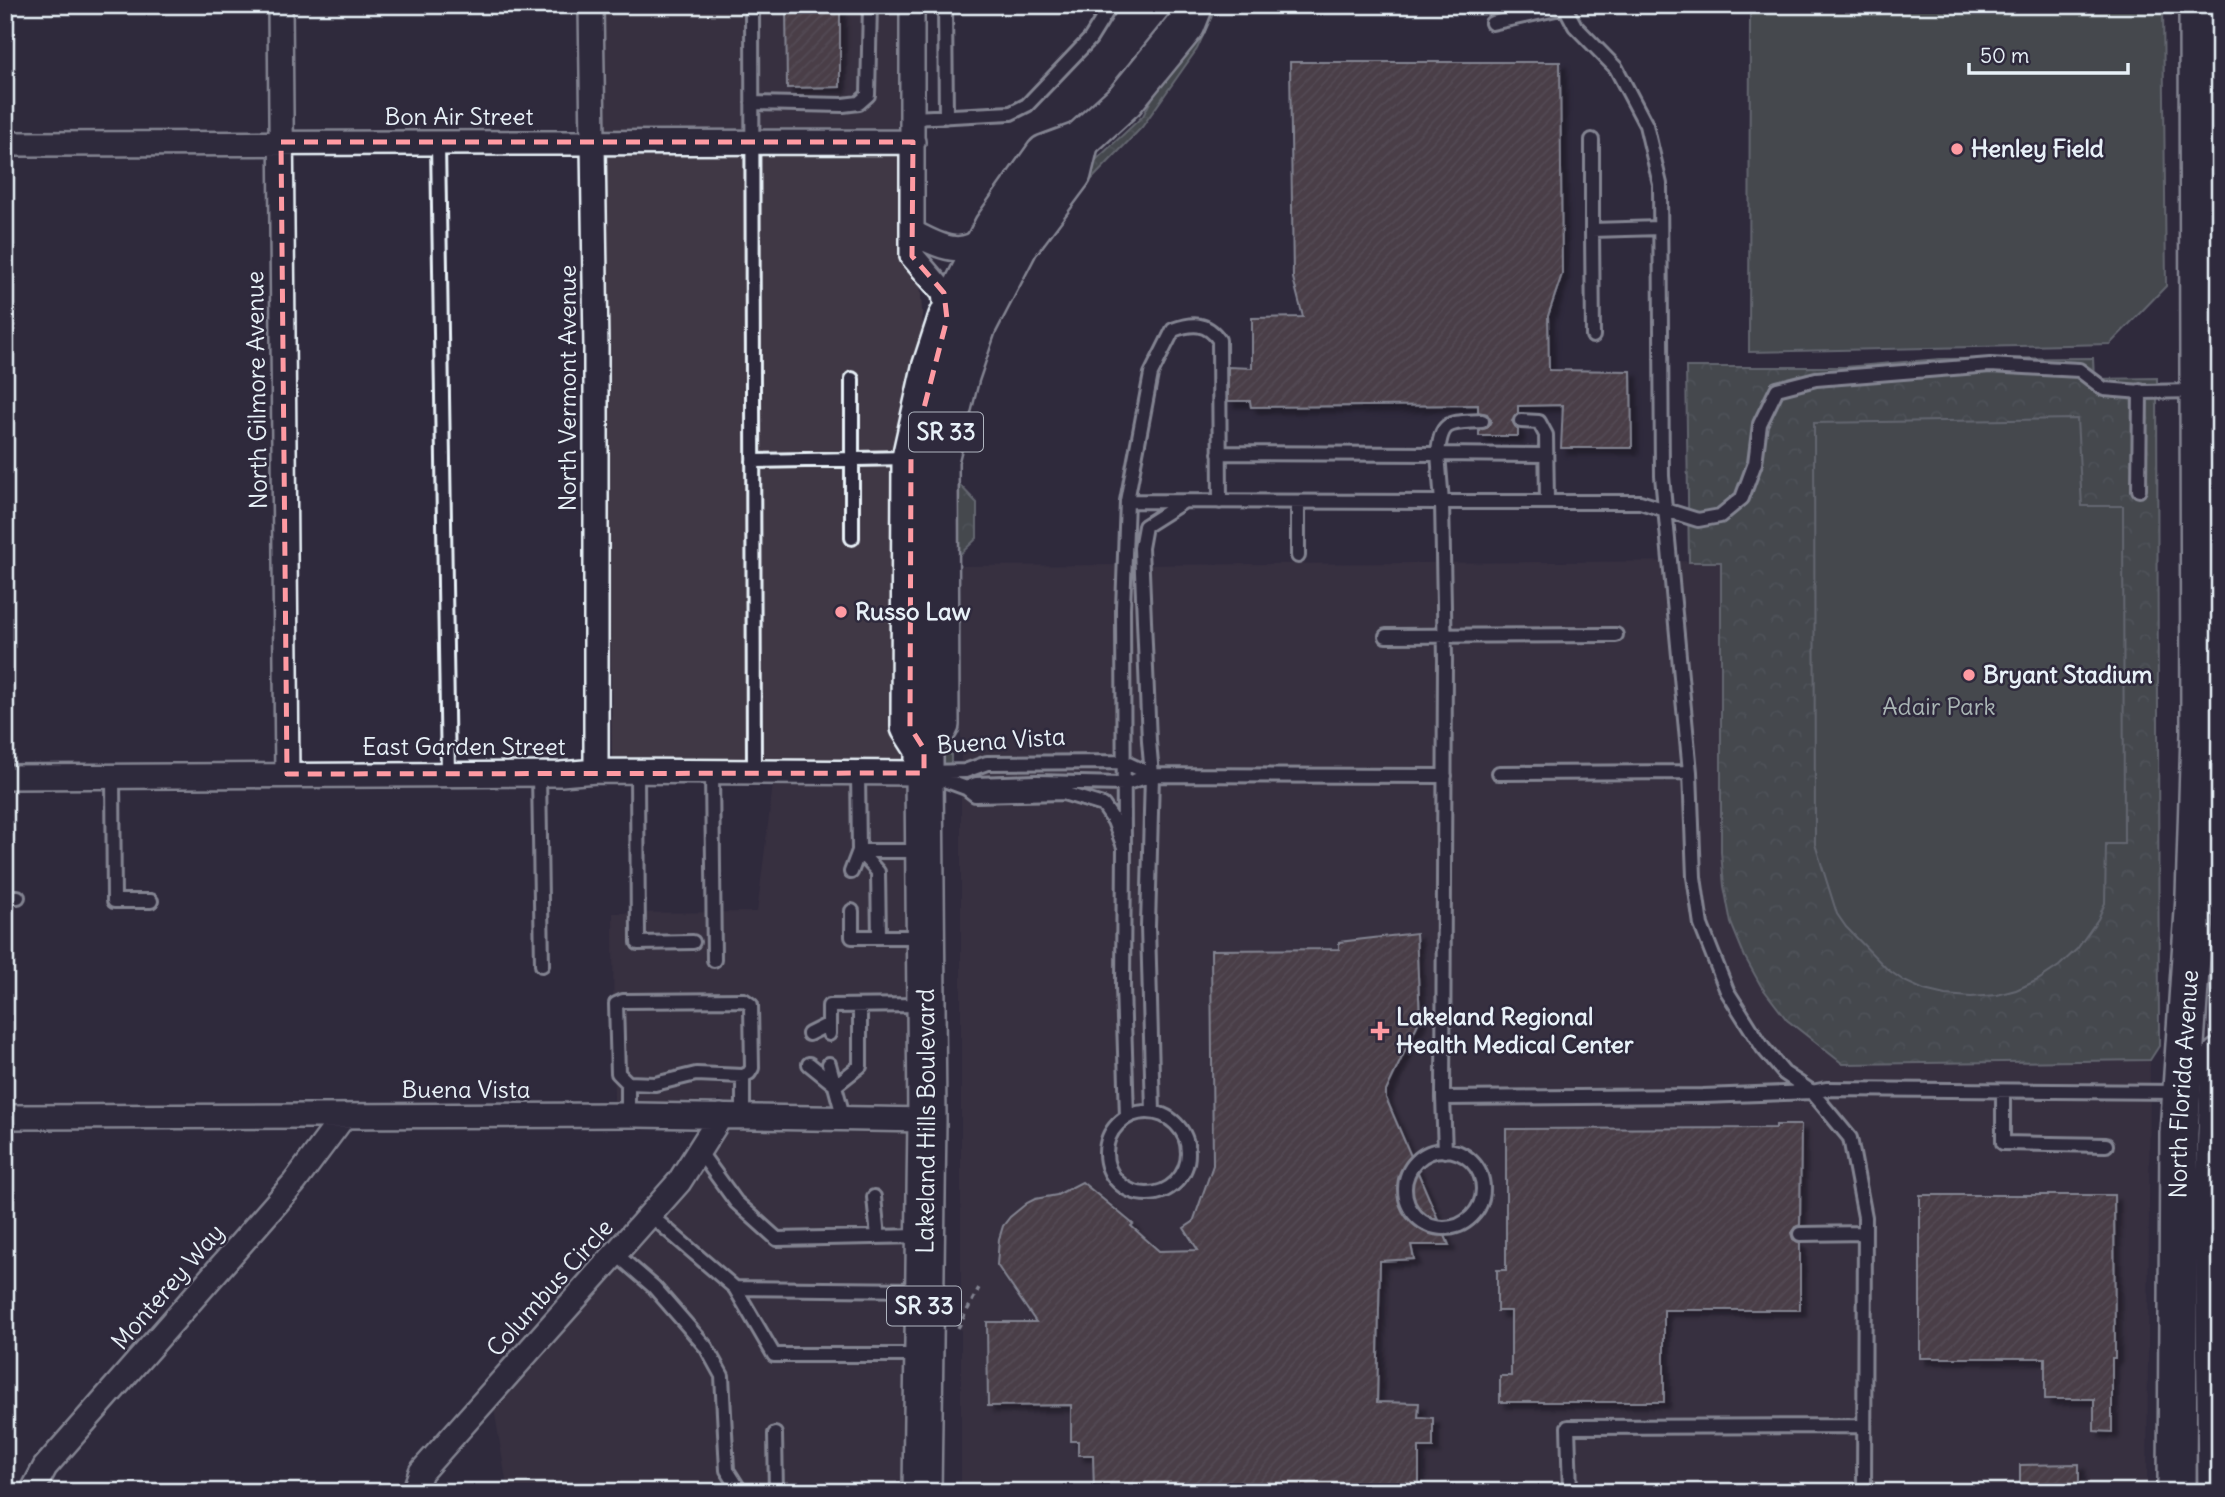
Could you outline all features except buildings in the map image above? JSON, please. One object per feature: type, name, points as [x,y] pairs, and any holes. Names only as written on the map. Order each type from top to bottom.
[{"type":"main road","name":"Lakeland Hills Boulevard","points":[[922,1492],[927,1120],[925,851],[924,761],[910,727],[911,458],[932,368],[947,319],[993,227],[1045,154],[1080,141],[1133,91],[1186,25],[1194,5]]},
{"type":"main road","name":"North Florida Avenue","points":[[2177,1492],[2180,1092],[2195,898],[2200,733],[2198,5]]},
{"type":"main road","points":[[2212,5],[2211,156],[2220,194]]},
{"type":"main road","name":"Lakeland Hills Boulevard","points":[[924,761],[940,725],[939,460],[960,376],[977,326],[1019,245],[1072,174],[1080,141]]},
{"type":"main road","points":[[2200,733],[2220,781]]},
{"type":"main road","name":"North Florida Avenue","points":[[2218,1486],[2219,1068]]},
{"type":"street","name":"North Gilmore Avenue","points":[[280,5],[287,774]]},
{"type":"street","name":"North Vermont Avenue","points":[[591,5],[596,348],[596,771]]},
{"type":"street","points":[[912,5],[912,256],[944,293],[947,319]]},
{"type":"street","name":"Bon Air Street","points":[[5,144],[913,142]]},
{"type":"street","points":[[912,232],[961,250],[975,246],[993,227]]},
{"type":"street","name":"East Garden Street","points":[[5,777],[539,774],[596,771],[858,772],[924,761]]},
{"type":"street","name":"Buena Vista","points":[[5,1117],[628,1115],[927,1120]]},
{"type":"street","name":"Monterey Way","points":[[32,1492],[45,1467],[294,1183],[344,1116]]},
{"type":"street","name":"Columbus Circle","points":[[414,1492],[421,1472],[650,1216],[679,1182],[699,1151],[732,1116]]},
{"type":"lane","points":[[752,5],[754,772]]},
{"type":"lane","points":[[752,103],[859,103],[868,95],[870,82],[870,5]]},
{"type":"lane","points":[[945,5],[946,117]]},
{"type":"lane","points":[[913,118],[1011,113],[1027,105],[1090,39],[1111,5]]},
{"type":"lane","points":[[1492,23],[1564,6],[1575,26],[1616,68],[1646,125],[1660,184],[1662,467],[1690,772],[1694,877],[1701,925],[1727,991],[1763,1048],[1784,1073],[1812,1092],[1850,1138],[1865,1217],[1864,1492]]},
{"type":"lane","points":[[1592,140],[1592,336]]},
{"type":"lane","points":[[438,144],[448,774]]},
{"type":"lane","points":[[1592,230],[1660,228]]},
{"type":"lane","points":[[1127,1117],[1123,986],[1122,608],[1127,500],[1151,374],[1163,345],[1173,330],[1188,324],[1202,325],[1213,331],[1219,340],[1220,502]]},
{"type":"lane","points":[[1127,500],[1640,502],[1698,520],[1720,516],[1742,498],[1755,463],[1759,424],[1777,389],[1803,382],[1990,365],[2079,370],[2104,389],[2200,391]]},
{"type":"lane","points":[[852,379],[852,538]]},
{"type":"lane","points":[[2138,490],[2140,391]]},
{"type":"lane","points":[[1445,1151],[1445,636],[1442,502],[1438,454],[1440,433],[1446,426],[1458,422],[1482,421]]},
{"type":"lane","points":[[1521,421],[1539,422],[1546,435],[1547,501]]},
{"type":"lane","points":[[1219,453],[1546,455]]},
{"type":"lane","points":[[753,461],[911,458]]},
{"type":"lane","points":[[1153,1112],[1147,926],[1152,775],[1141,548],[1145,526],[1183,502]]},
{"type":"lane","points":[[1298,502],[1298,556]]},
{"type":"lane","points":[[1387,636],[1616,635]]},
{"type":"lane","points":[[924,761],[975,794],[1063,793],[1102,806],[1114,821],[1124,847]]},
{"type":"lane","name":"Buena Vista","points":[[924,761],[965,771],[987,763],[1124,762]]},
{"type":"lane","points":[[1124,762],[1152,775]]},
{"type":"lane","points":[[636,772],[638,943],[692,942]]},
{"type":"lane","points":[[712,772],[714,960]]},
{"type":"lane","points":[[851,872],[859,851],[858,772]]},
{"type":"lane","points":[[1499,773],[1690,772]]},
{"type":"lane","points":[[539,774],[542,965]]},
{"type":"lane","points":[[965,788],[976,784],[1036,782],[1124,784],[1152,775],[1445,776]]},
{"type":"lane","points":[[113,776],[114,901],[150,901]]},
{"type":"lane","points":[[859,851],[925,851]]},
{"type":"lane","points":[[859,851],[878,872],[879,937]]},
{"type":"lane","points":[[852,911],[852,937],[925,937]]},
{"type":"lane","points":[[744,1000],[751,1005],[752,1068],[743,1076],[696,1074],[655,1084],[628,1083],[618,1073],[616,1004],[623,1001],[744,1000]]},
{"type":"lane","points":[[809,1034],[829,1029],[829,1006],[926,1005]]},
{"type":"lane","points":[[836,1085],[860,1066],[860,1006]]},
{"type":"lane","points":[[810,1063],[836,1085]]},
{"type":"lane","points":[[829,1064],[844,1119]]},
{"type":"lane","points":[[732,1116],[743,1076]]},
{"type":"lane","points":[[628,1083],[628,1115]]},
{"type":"lane","points":[[1443,1098],[1703,1096],[1812,1092],[1827,1089],[2180,1092]]},
{"type":"lane","points":[[2003,1091],[2003,1143],[2106,1145]]},
{"type":"lane","points":[[1140,1112],[1166,1116],[1184,1135],[1188,1160],[1184,1173],[1165,1190],[1138,1194],[1124,1188],[1114,1179],[1107,1166],[1105,1152],[1108,1138],[1115,1126],[1127,1117],[1140,1112]]},
{"type":"lane","points":[[699,1151],[736,1202],[777,1239],[925,1236]]},
{"type":"lane","points":[[1445,1151],[1469,1159],[1482,1181],[1479,1206],[1471,1217],[1448,1228],[1424,1223],[1407,1203],[1405,1191],[1406,1178],[1420,1158],[1432,1152],[1445,1151]]},
{"type":"lane","points":[[874,1197],[878,1237]]},
{"type":"lane","points":[[650,1216],[735,1288],[774,1355],[923,1355]]},
{"type":"lane","points":[[1800,1234],[1865,1233]]},
{"type":"lane","points":[[616,1254],[654,1287],[706,1347],[722,1376],[727,1470],[741,1492]]},
{"type":"lane","points":[[735,1288],[924,1290]]},
{"type":"lane","points":[[1570,1492],[1569,1427],[1864,1426]]},
{"type":"lane","points":[[775,1434],[776,1492]]},
{"type":"path","points":[[958,1328],[981,1283]]},
{"type":"highlighted area","points":[[281,142],[913,142],[912,256],[944,293],[947,319],[911,458],[910,727],[924,749],[924,773],[287,774]]},
{"type":"shaded area","points":[[602,5],[901,5],[902,130],[603,130]]},
{"type":"shaded area","points":[[604,155],[903,155],[919,260],[927,399],[913,760],[612,759]]},
{"type":"shaded area","name":"Lakeland Regional Health Medical Center","points":[[1721,561],[1721,852],[1731,923],[1761,986],[1843,1064],[2150,1060],[2147,1492],[961,1492],[961,566]]},
{"type":"shaded area","points":[[773,784],[913,785],[916,1108],[725,1103],[719,1099],[716,1103],[614,1103],[613,913],[757,912]]},
{"type":"shaded area","points":[[727,1128],[915,1133],[912,1492],[508,1492],[494,1408],[687,1191]]},
{"type":"green space","points":[[1206,5],[1217,5],[1197,49],[1142,127],[1065,207],[1039,240],[990,332],[954,472],[956,481],[977,503],[977,538],[951,563],[951,780],[935,778],[935,461],[1037,215],[1143,116],[1170,64]]},
{"type":"green space","name":"Henley Field","points":[[1757,5],[2163,5],[2166,286],[2110,344],[1749,352],[1750,12]]},
{"type":"green space","name":"Adair Park","points":[[2093,358],[2094,379],[2157,378],[2159,1046],[2150,1060],[1843,1064],[1787,1020],[1761,986],[1731,923],[1721,852],[1721,562],[1689,562],[1686,367],[1845,367],[1940,359]]},
{"type":"green space","name":"Bryant Stadium","points":[[2077,419],[2082,506],[2123,506],[2124,844],[2106,844],[2105,903],[2098,919],[2077,949],[2059,966],[2038,980],[1997,995],[1971,997],[1924,990],[1887,969],[1846,927],[1837,914],[1815,844],[1814,423]]},
{"type":"place","name":"Henley Field","points":[[1957,149]]},
{"type":"place","name":"Russo Law","points":[[841,612]]},
{"type":"place","name":"Bryant Stadium","points":[[1969,675]]},
{"type":"place","name":"Lakeland Regional Health Medical Center","points":[[1380,1031]]}]
